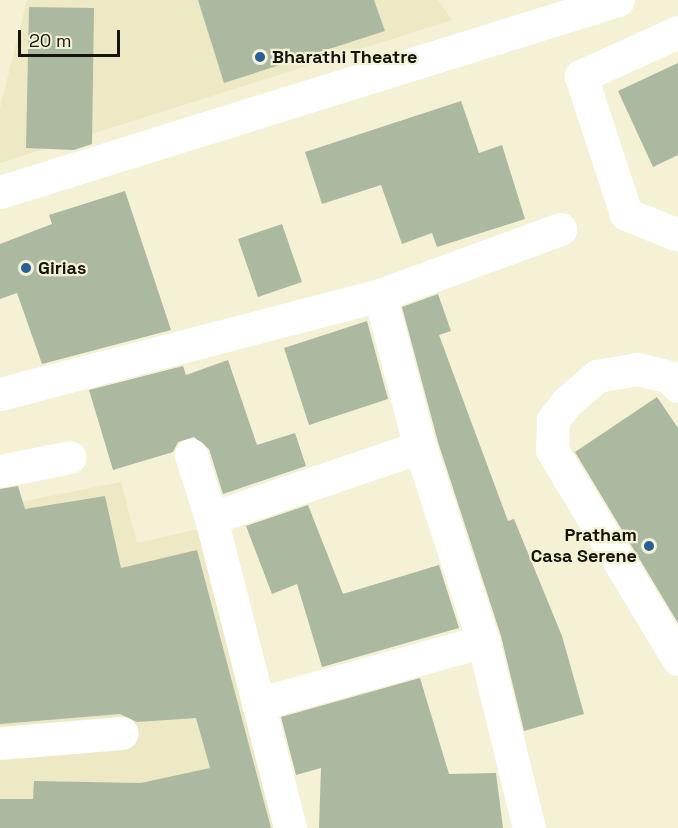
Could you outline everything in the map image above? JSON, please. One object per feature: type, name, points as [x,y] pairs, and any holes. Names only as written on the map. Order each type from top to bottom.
[{"type":"street","points":[[0,192],[618,0]]},
{"type":"street","points":[[678,32],[581,76],[626,214],[678,235]]},
{"type":"street","points":[[0,394],[380,295],[560,229]]},
{"type":"street","points":[[380,295],[420,447],[483,641],[529,828]]},
{"type":"street","points":[[678,387],[670,377],[638,369],[597,376],[567,402],[553,420],[552,450],[678,659]]},
{"type":"street","points":[[211,518],[420,447]]},
{"type":"street","points":[[191,455],[211,518],[290,828]]},
{"type":"street","points":[[0,471],[70,457]]},
{"type":"street","points":[[258,704],[483,641]]},
{"type":"street","points":[[0,743],[122,732]]},
{"type":"shaded area","points":[[27,0],[438,0],[452,20],[0,163],[0,108]]},
{"type":"shaded area","points":[[121,482],[137,543],[203,528],[278,828],[0,828],[0,506]]},
{"type":"building","name":"Bharathi Theatre","points":[[198,0],[374,0],[385,31],[224,83]]},
{"type":"building","points":[[29,7],[94,8],[92,144],[74,150],[26,148]]},
{"type":"building","points":[[678,63],[678,155],[653,167],[618,91]]},
{"type":"building","points":[[461,101],[479,153],[502,145],[525,219],[437,247],[432,233],[402,244],[381,185],[322,204],[305,152]]},
{"type":"building","points":[[125,191],[171,330],[42,364],[17,293],[0,299],[0,244],[52,224],[49,215]]},
{"type":"building","points":[[282,224],[302,282],[258,297],[238,239]]},
{"type":"building","points":[[438,294],[451,331],[439,335],[508,521],[514,519],[562,636],[584,714],[524,731],[501,636],[438,442],[402,307]]},
{"type":"building","points":[[367,321],[388,399],[309,425],[284,348]]},
{"type":"building","points":[[228,360],[257,445],[295,433],[306,466],[223,494],[209,449],[194,437],[178,442],[173,452],[113,470],[89,390],[183,366],[186,375]]},
{"type":"building","name":"Pratham Casa Serene","points":[[657,397],[678,428],[678,623],[575,452]]},
{"type":"building","points":[[18,486],[25,509],[105,496],[121,568],[197,550],[271,828],[0,828],[0,799],[33,799],[34,781],[141,783],[210,768],[196,718],[137,722],[120,714],[0,724],[0,489]]},
{"type":"building","points":[[308,505],[343,594],[439,565],[459,628],[322,667],[297,584],[272,594],[246,526]]},
{"type":"building","points":[[420,678],[449,774],[496,773],[503,828],[319,828],[321,768],[296,775],[281,717]]},
{"type":"place","name":"Bharathi Theatre","points":[[260,57]]},
{"type":"place","name":"Girias","points":[[26,268]]},
{"type":"place","name":"Pratham Casa Serene","points":[[649,546]]}]
